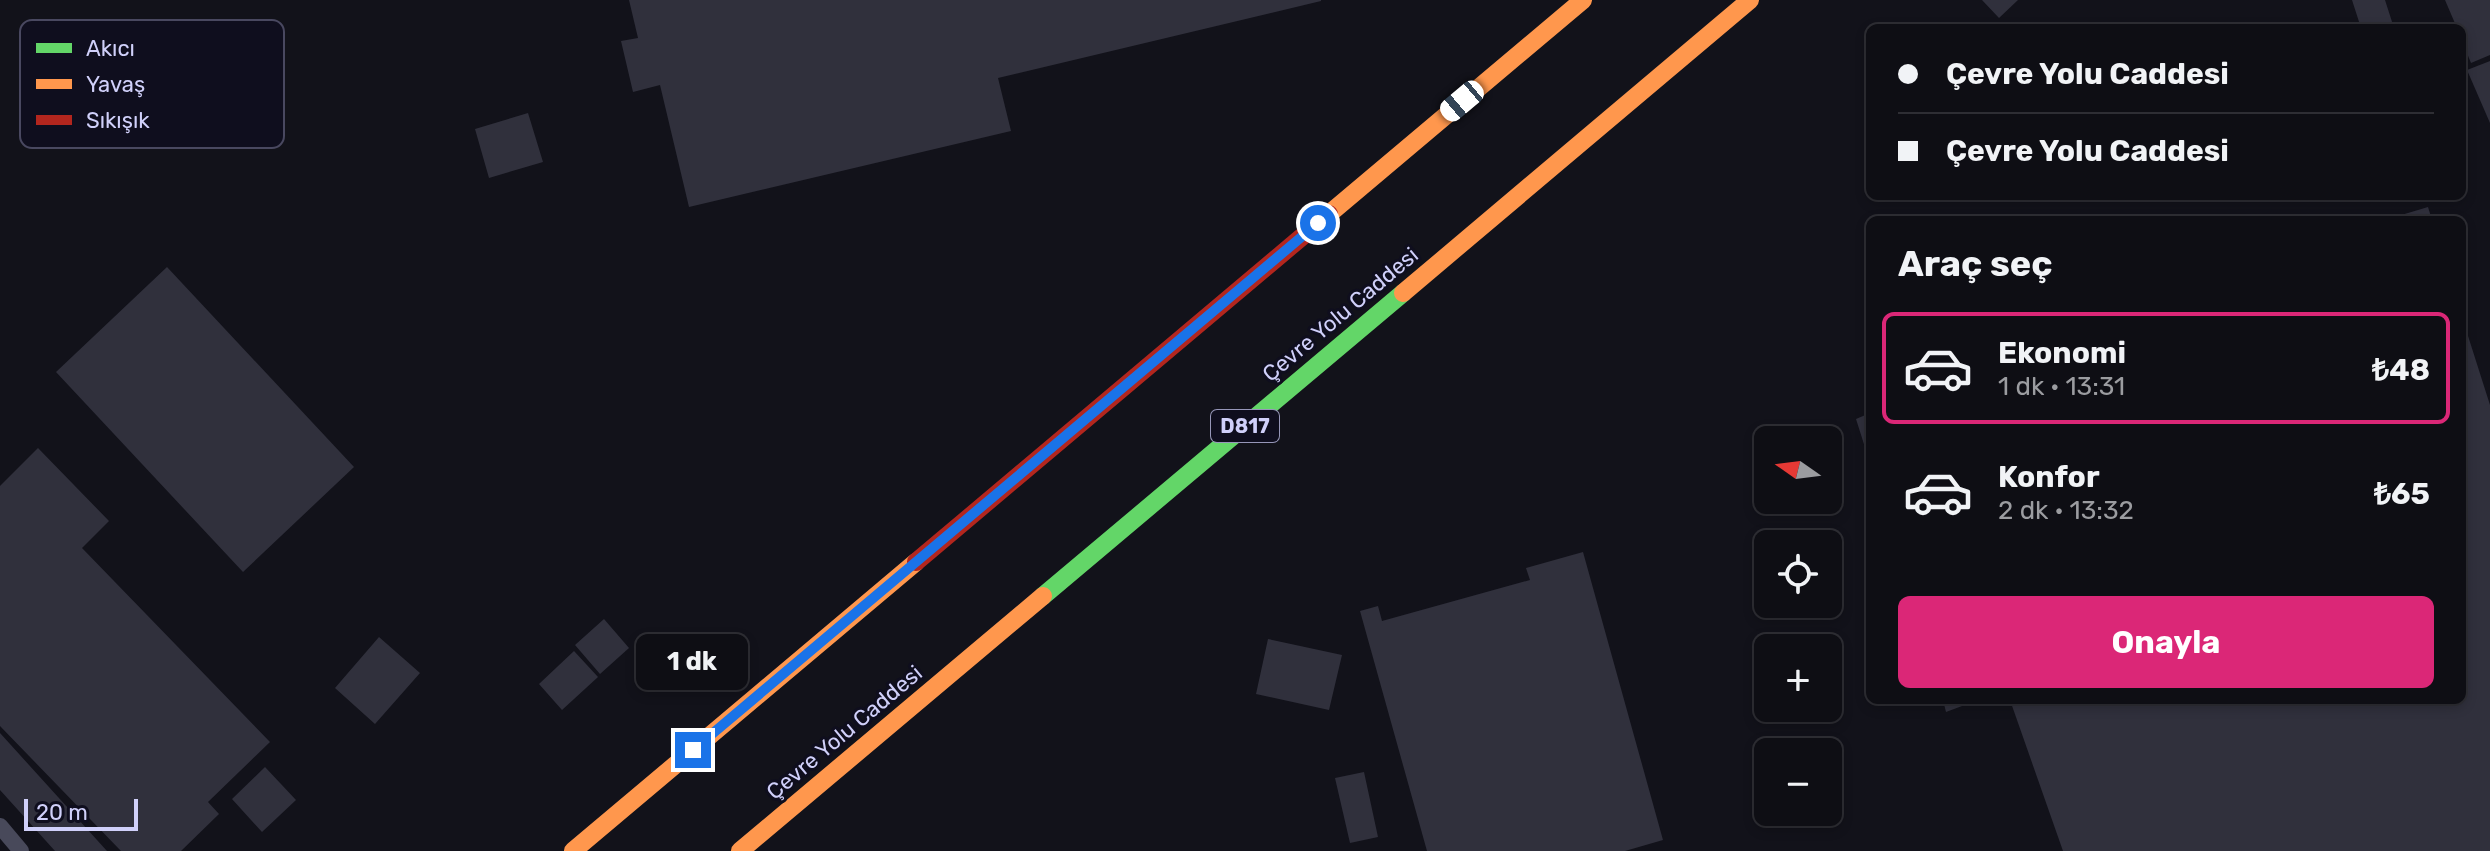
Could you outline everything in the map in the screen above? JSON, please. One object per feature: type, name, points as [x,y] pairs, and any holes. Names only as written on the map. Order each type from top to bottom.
[{"type":"highway","points":[[573,851],[1583,0]]},
{"type":"highway","name":"Çevre Yolu Caddesi","points":[[740,851],[1750,0]]},
{"type":"lane","points":[[0,826],[21,851]]},
{"type":"building","points":[[629,0],[1321,1],[998,78],[1011,131],[689,207],[660,85],[633,92],[621,41],[638,38]]},
{"type":"building","points":[[1982,0],[2018,0],[1999,18]]},
{"type":"building","points":[[2352,0],[2385,0],[2393,24],[2360,24]]},
{"type":"building","points":[[2445,0],[2490,0],[2490,55],[2471,63],[2466,51],[2466,24],[2455,24]]},
{"type":"building","points":[[2490,61],[2490,123],[2467,70]]},
{"type":"building","points":[[528,113],[543,162],[489,178],[475,129]]},
{"type":"building","points":[[2428,207],[2431,216],[2398,216]]},
{"type":"building","points":[[167,267],[354,467],[243,572],[56,372]]},
{"type":"building","points":[[2466,330],[2490,405],[2490,851],[2063,851],[2011,704],[2466,704]]},
{"type":"building","points":[[1866,415],[1866,451],[1856,419]]},
{"type":"building","points":[[38,448],[109,521],[82,548],[270,742],[208,802],[219,814],[181,851],[121,851],[0,726],[0,486]]},
{"type":"building","points":[[1583,552],[1663,840],[1625,851],[1427,851],[1360,611],[1378,606],[1382,621],[1530,580],[1526,568]]},
{"type":"building","points":[[604,619],[629,648],[600,674],[575,645]]},
{"type":"building","points":[[379,637],[420,673],[375,724],[335,688]]},
{"type":"building","points":[[1268,639],[1342,655],[1329,710],[1256,694]]},
{"type":"building","points":[[574,651],[598,677],[562,710],[539,684]]},
{"type":"building","points":[[1944,704],[1967,704],[1946,712]]},
{"type":"building","points":[[0,733],[107,851],[55,851],[0,790]]},
{"type":"building","points":[[265,767],[296,800],[262,832],[232,799]]},
{"type":"building","points":[[1364,772],[1378,837],[1350,843],[1335,778]]},
{"type":"traffic: fast","points":[[1043,596],[1403,293]]},
{"type":"traffic: slow","points":[[1329,214],[1583,0]]},
{"type":"traffic: slow","points":[[1403,293],[1750,0]]},
{"type":"traffic: slow","points":[[573,851],[916,562]]},
{"type":"traffic: slow","points":[[740,851],[1043,596]]},
{"type":"traffic: jam","points":[[916,562],[1329,214]]},
{"type":"route","points":[[693,750],[1318,223]]}]
